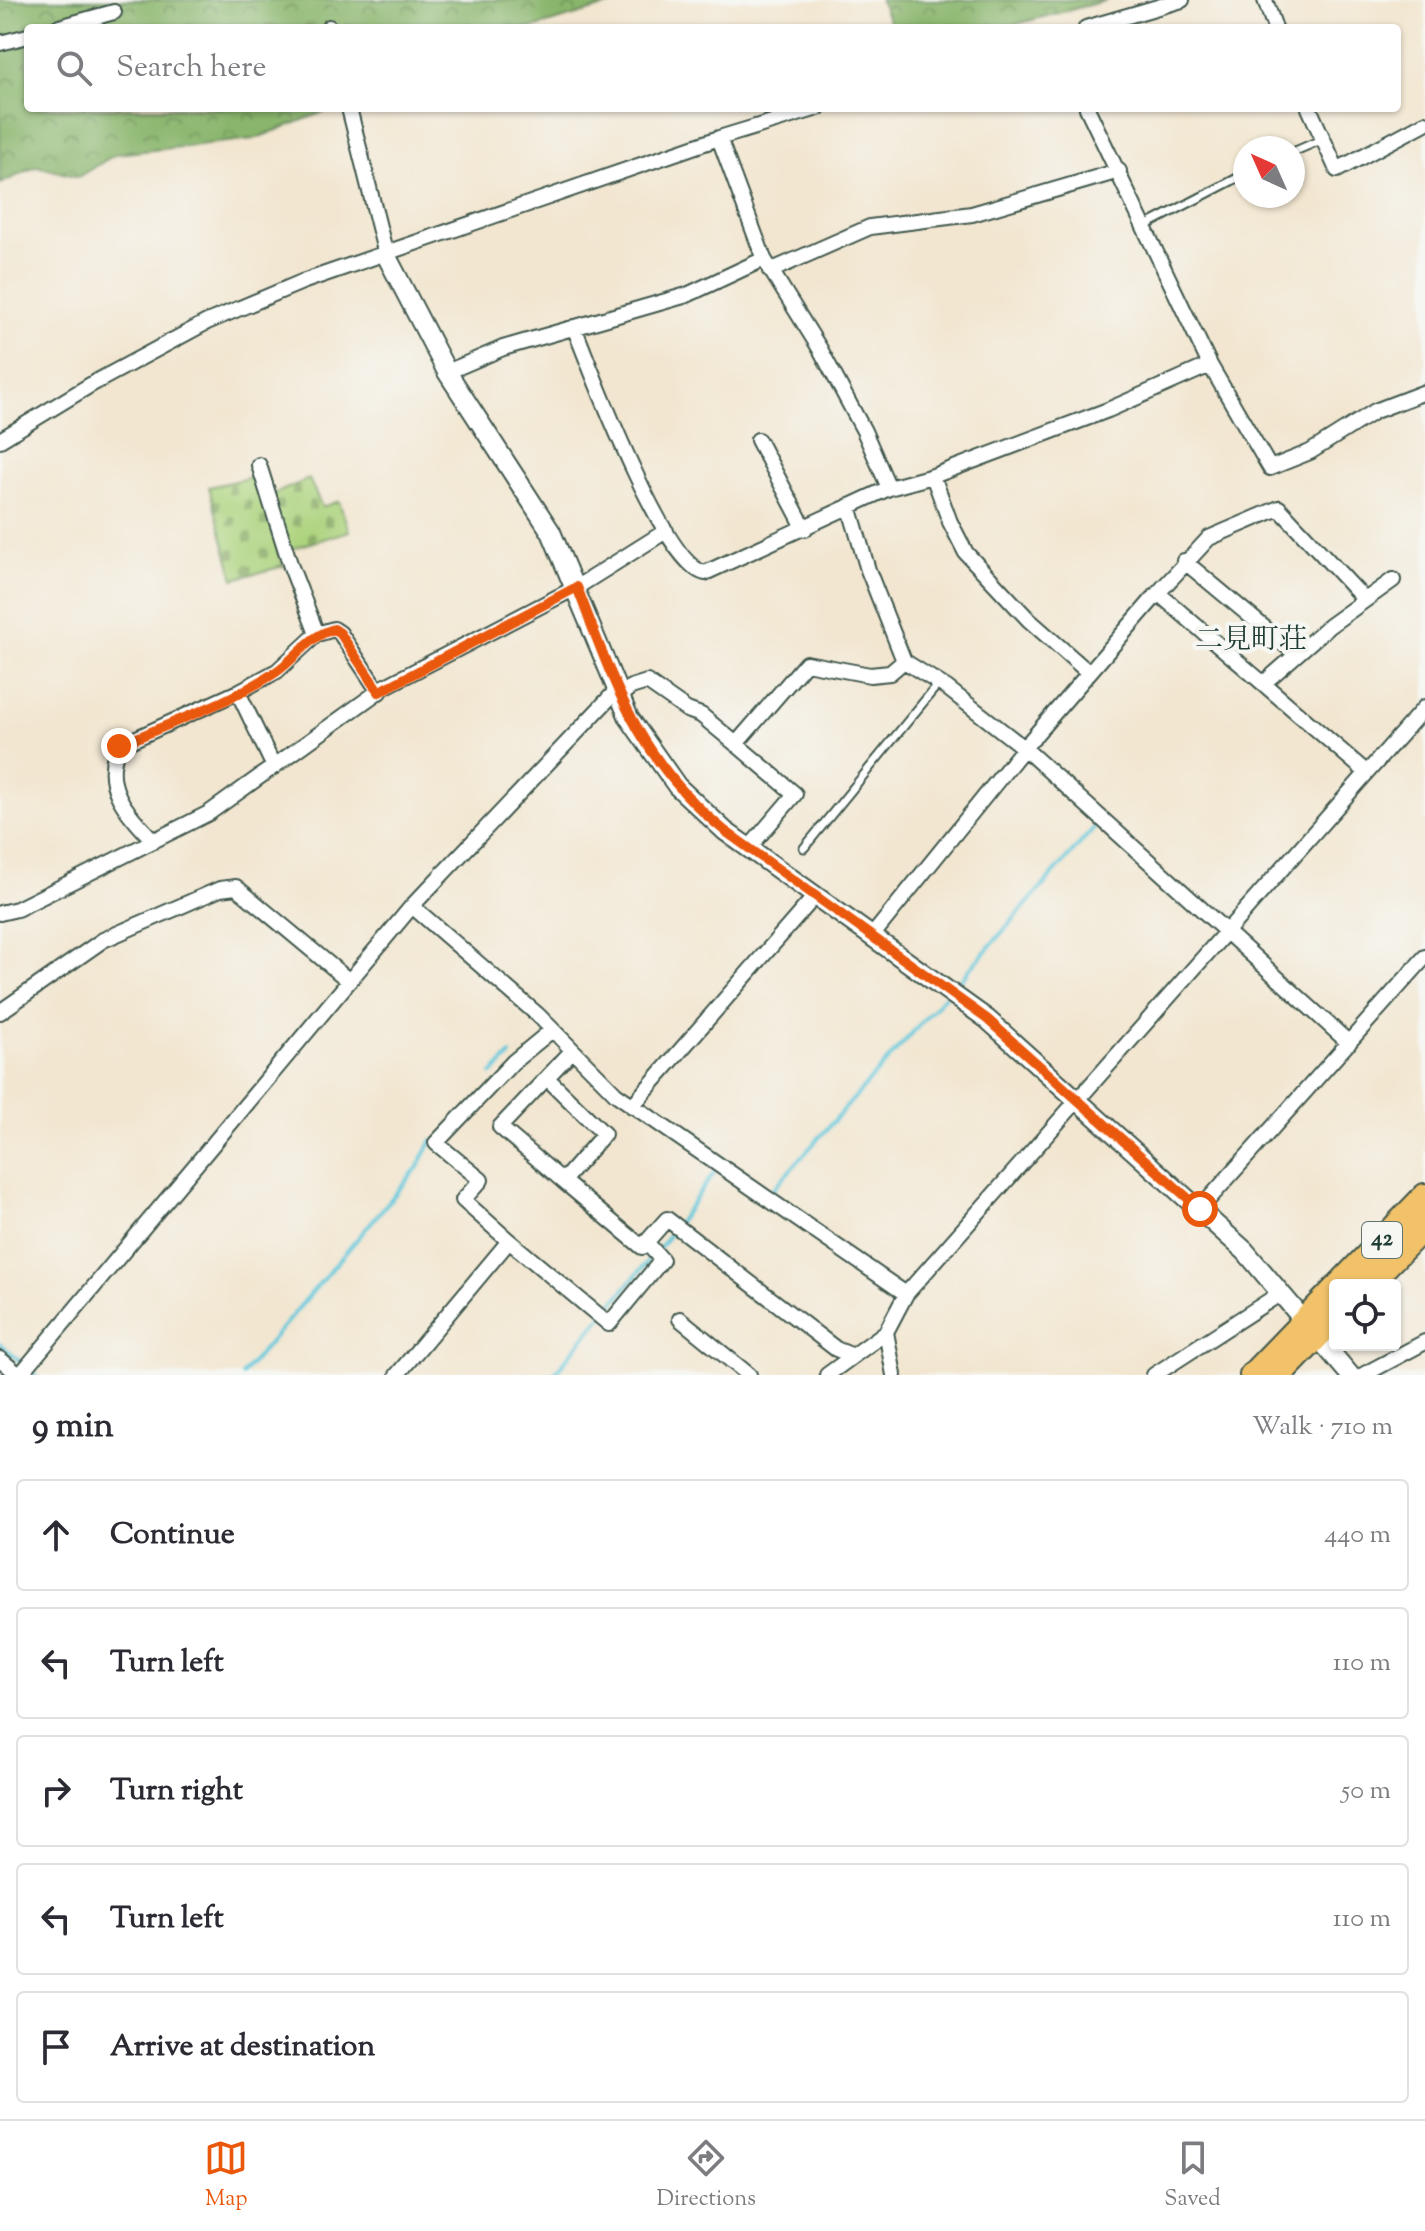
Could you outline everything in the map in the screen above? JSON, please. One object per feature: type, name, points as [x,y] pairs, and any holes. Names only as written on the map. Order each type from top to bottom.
[{"type":"highway","name":"42","points":[[1345,1279],[1425,1196]]},
{"type":"highway","name":"42","points":[[1373,1279],[1425,1226]]},
{"type":"highway","name":"42","points":[[1280,1375],[1329,1300]]},
{"type":"highway","name":"42","points":[[1252,1375],[1311,1329],[1329,1321]]},
{"type":"street","points":[[1100,24],[1182,0]]},
{"type":"street","points":[[1265,0],[1274,24]]},
{"type":"street","points":[[70,24],[114,12]]},
{"type":"street","points":[[0,43],[24,37]]},
{"type":"street","points":[[350,112],[386,255],[447,372],[538,510],[577,587],[618,693],[641,739],[677,786],[714,822],[987,1019],[1080,1100],[1245,1251],[1350,1375]]},
{"type":"street","points":[[0,440],[92,384],[207,322],[302,282],[719,138],[805,112]]},
{"type":"street","points":[[1089,112],[1210,365],[1270,468],[1310,452],[1375,411],[1425,392]]},
{"type":"street","points":[[1311,112],[1337,170],[1425,123]]},
{"type":"street","points":[[719,138],[767,265],[827,363],[864,431],[889,488]]},
{"type":"street","points":[[447,372],[503,348],[687,295],[870,227],[972,214],[1119,171]]},
{"type":"street","points":[[574,327],[626,454],[666,531],[686,561],[705,573],[889,488],[933,476],[1108,410],[1210,365]]},
{"type":"street","points":[[758,440],[805,529]]},
{"type":"street","points":[[259,465],[291,567],[317,634]]},
{"type":"street","points":[[933,476],[950,522],[966,553],[1029,620],[1088,672]]},
{"type":"street","points":[[849,506],[868,570],[904,661],[939,683],[1024,748],[1349,1043]]},
{"type":"street","points":[[872,936],[1088,672],[1184,561],[1209,538],[1279,508],[1364,599]]},
{"type":"street","points":[[0,913],[17,909],[209,813],[379,692],[577,587],[666,531]]},
{"type":"street","points":[[1184,561],[1296,654]]},
{"type":"street","points":[[1265,682],[1364,599],[1393,580]]},
{"type":"street","points":[[1158,593],[1366,772]]},
{"type":"street","points":[[154,841],[133,820],[115,786],[110,767],[119,746],[277,671],[317,634],[334,629],[340,633],[379,692]]},
{"type":"street","points":[[736,744],[806,663],[870,675],[890,673],[904,661]]},
{"type":"street","points":[[0,1359],[19,1375],[33,1360],[412,906],[618,693],[647,682],[687,710],[701,715],[795,794],[749,848]]},
{"type":"street","points":[[238,692],[274,767]]},
{"type":"street","points":[[827,1375],[886,1332],[906,1294],[1425,707]]},
{"type":"street","points":[[0,1012],[103,940],[220,889],[236,887],[348,980]]},
{"type":"street","points":[[636,1100],[815,896]]},
{"type":"street","points":[[412,906],[538,1015],[572,1051],[906,1294]]},
{"type":"street","points":[[1200,1209],[1425,957]]},
{"type":"street","points":[[550,1029],[513,1062],[436,1143],[481,1180],[463,1200],[609,1324],[662,1260],[646,1242]]},
{"type":"street","points":[[572,1051],[500,1127],[642,1247],[667,1219],[836,1349],[851,1355]]},
{"type":"street","points":[[548,1079],[604,1134],[563,1181]]},
{"type":"street","points":[[397,1375],[509,1241]]},
{"type":"street","points":[[1154,1375],[1281,1293]]},
{"type":"street","points":[[680,1319],[749,1375]]},
{"type":"street","points":[[886,1332],[894,1375]]},
{"type":"street","points":[[1363,1375],[1425,1342]]},
{"type":"lane","points":[[1305,147],[1323,139]]},
{"type":"lane","points":[[1145,226],[1233,180]]},
{"type":"lane","points":[[804,848],[939,683]]},
{"type":"green space","points":[[0,0],[628,0],[547,24],[24,24],[24,112],[324,112],[254,139],[116,154],[78,177],[37,166],[0,184]]},
{"type":"green space","points":[[880,0],[1108,0],[1016,24],[890,24]]},
{"type":"green space","points":[[253,477],[262,499],[309,479],[322,507],[339,501],[349,531],[278,553],[284,566],[234,579],[209,487]]},
{"type":"waterway","points":[[954,987],[1099,822]]},
{"type":"waterway","points":[[768,1195],[945,996]]},
{"type":"waterway","points":[[492,1074],[511,1055]]},
{"type":"waterway","points":[[242,1375],[418,1167],[432,1140]]},
{"type":"waterway","points":[[659,1249],[714,1173]]},
{"type":"waterway","points":[[553,1375],[653,1255]]},
{"type":"waterway","points":[[0,1344],[36,1375]]},
{"type":"district","name":"二見町荘","points":[[1251,641]]},
{"type":"route","points":[[119,746],[145,737],[277,671],[317,634],[334,629],[340,633],[379,692],[577,587],[629,718],[663,771],[690,801],[725,831],[987,1019],[1200,1209]]}]
